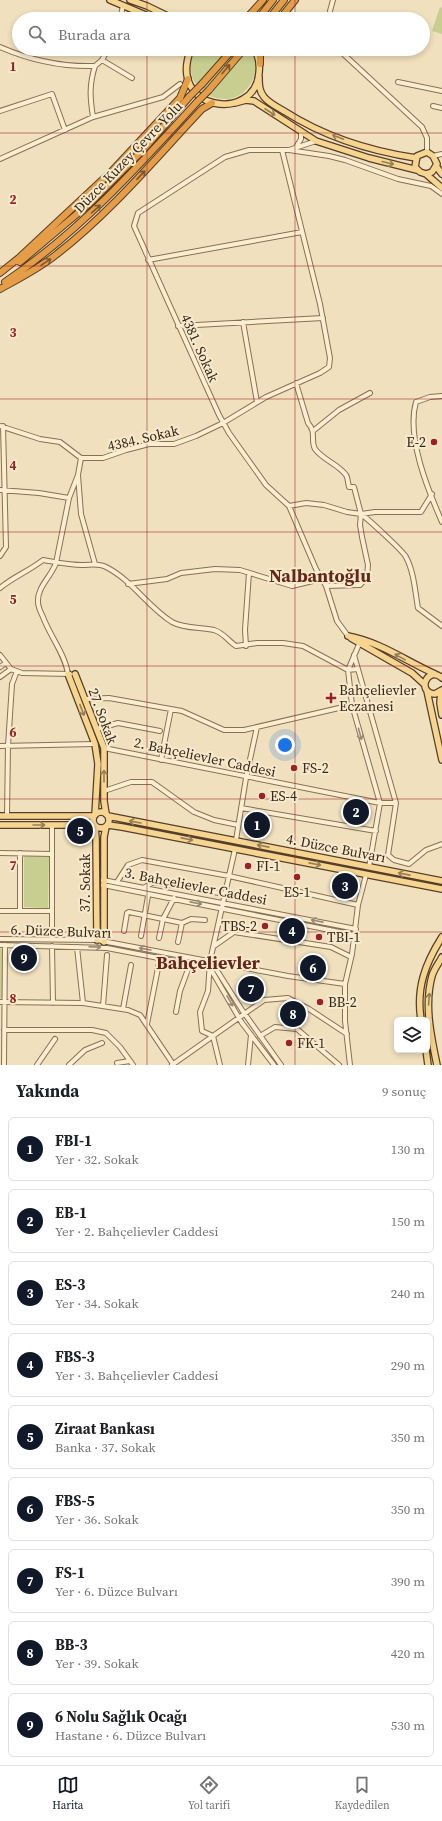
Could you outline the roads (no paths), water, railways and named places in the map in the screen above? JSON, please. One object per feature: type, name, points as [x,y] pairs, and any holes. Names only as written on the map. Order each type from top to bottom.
[{"type":"highway","points":[[252,12],[263,0]]},
{"type":"highway","points":[[264,12],[273,0]]},
{"type":"highway","points":[[275,12],[284,0]]},
{"type":"highway","points":[[286,12],[295,0]]},
{"type":"highway","name":"Düzce Kuzey Çevre Yolu","points":[[0,276],[60,230],[90,203],[142,151],[227,56]]},
{"type":"highway","name":"Düzce Kuzey Çevre Yolu","points":[[0,286],[24,269],[97,208],[120,186],[209,90],[238,56]]},
{"type":"highway","points":[[260,56],[260,64]]},
{"type":"highway","points":[[0,273],[20,257],[112,171],[180,98],[188,79]]},
{"type":"highway","points":[[0,289],[57,254],[90,226],[125,193],[202,109],[212,103]]},
{"type":"main road","points":[[110,0],[138,12]]},
{"type":"main road","points":[[130,0],[159,12]]},
{"type":"main road","points":[[187,56],[186,72],[188,79],[195,92],[203,99],[212,103],[224,105],[246,100],[254,101],[316,141],[370,158],[417,170],[426,174],[442,188]]},
{"type":"main road","points":[[187,60],[188,56]]},
{"type":"main road","points":[[257,56],[260,64],[259,87],[264,98],[304,124],[362,146],[391,154],[416,158]]},
{"type":"main road","points":[[235,103],[245,97],[254,88],[259,76]]},
{"type":"main road","points":[[417,170],[415,163],[416,158],[420,154],[427,152],[433,156],[442,174]]},
{"type":"main road","points":[[426,174],[432,172],[438,166]]},
{"type":"main road","points":[[348,636],[361,641],[378,644],[439,675]]},
{"type":"main road","points":[[361,641],[412,673],[424,684],[427,691],[442,760]]},
{"type":"main road","points":[[72,674],[95,744],[98,764],[95,815],[93,822],[95,826]]},
{"type":"main road","name":"27. Sokak","points":[[72,674],[85,699],[104,748],[104,791],[107,815]]},
{"type":"main road","points":[[424,684],[429,676],[439,675]]},
{"type":"main road","points":[[427,691],[432,694],[442,691],[440,703],[442,715]]},
{"type":"main road","points":[[0,816],[95,815],[102,812],[107,815],[109,820],[104,837],[104,942]]},
{"type":"main road","name":"4. Düzce Bulvarı","points":[[107,815],[442,882]]},
{"type":"main road","points":[[0,825],[95,826],[102,829],[107,826]]},
{"type":"main road","name":"37. Sokak","points":[[95,826],[97,855],[97,940]]},
{"type":"main road","name":"4. Düzce Bulvarı","points":[[107,826],[122,827],[442,890]]},
{"type":"main road","points":[[97,855],[104,854]]},
{"type":"main road","points":[[97,905],[103,905]]},
{"type":"main road","points":[[421,1017],[419,990],[425,971],[442,937]]},
{"type":"main road","points":[[437,1065],[431,1033],[429,997],[432,975],[440,964],[442,957]]},
{"type":"main road","points":[[426,1053],[428,1065]]},
{"type":"street","points":[[330,12],[333,0]]},
{"type":"street","points":[[122,12],[123,6]]},
{"type":"street","points":[[0,47],[12,52]]},
{"type":"street","points":[[23,56],[72,67],[95,66]]},
{"type":"street","points":[[93,118],[90,102],[90,82],[95,66],[104,56]]},
{"type":"street","points":[[346,56],[422,127],[427,138],[427,152]]},
{"type":"street","points":[[102,60],[132,78]]},
{"type":"street","points":[[398,82],[442,91]]},
{"type":"street","points":[[0,159],[93,118],[163,97],[180,84]]},
{"type":"street","points":[[0,111],[52,94],[64,130]]},
{"type":"street","points":[[433,106],[442,108]]},
{"type":"street","points":[[296,147],[301,139],[301,132]]},
{"type":"street","name":"4381. Sokak","points":[[316,141],[289,150],[249,150],[225,157],[138,213],[134,226],[148,260],[223,423],[266,485],[289,506],[321,579],[326,586],[337,621],[348,636]]},
{"type":"street","points":[[178,326],[323,318],[282,150]]},
{"type":"street","points":[[289,150],[345,160],[398,180],[431,186],[442,194]]},
{"type":"street","points":[[433,156],[442,154]]},
{"type":"street","points":[[148,260],[302,232]]},
{"type":"street","name":"4384. Sokak","points":[[81,458],[103,458],[149,444],[174,444],[196,436],[223,423],[257,402],[320,373],[329,367],[330,358],[323,318]]},
{"type":"street","points":[[243,322],[257,402]]},
{"type":"street","points":[[296,383],[308,423],[313,431],[314,447],[321,457],[346,475],[349,487],[354,487],[361,514],[360,525],[362,543],[368,564],[367,577],[360,584],[326,586]]},
{"type":"street","points":[[313,431],[340,410],[370,393]]},
{"type":"street","points":[[442,396],[430,397],[416,402],[413,414],[415,442],[442,522]]},
{"type":"street","points":[[0,556],[6,547],[2,490],[2,426],[40,439],[60,442],[81,458],[78,475],[69,498],[54,570],[42,587],[38,602],[48,630],[72,674]]},
{"type":"street","points":[[78,475],[81,514],[95,564]]},
{"type":"street","points":[[2,490],[69,498]]},
{"type":"street","points":[[289,506],[306,503],[324,505],[347,512],[361,514],[375,512],[421,512],[432,494]]},
{"type":"street","points":[[361,514],[372,522],[381,533],[405,555],[412,574],[418,608],[442,626]]},
{"type":"street","points":[[0,588],[9,580],[34,568],[43,560],[56,563],[83,565],[95,564],[106,568],[128,584],[163,616],[174,623],[222,633],[236,646],[246,646],[257,643],[283,642],[303,646],[348,670],[356,669]]},
{"type":"street","points":[[128,584],[167,579],[180,573],[215,569],[240,570],[292,586],[321,579]]},
{"type":"street","points":[[246,646],[245,630],[249,573]]},
{"type":"street","points":[[361,641],[348,670],[352,705],[380,803],[369,867]]},
{"type":"street","points":[[0,655],[11,669],[22,673],[72,674]]},
{"type":"street","points":[[354,655],[356,669],[396,803],[395,818],[388,852],[389,857],[409,864],[426,850],[442,844]]},
{"type":"street","points":[[0,668],[6,663]]},
{"type":"street","points":[[0,677],[11,669]]},
{"type":"street","points":[[7,816],[8,746],[12,684],[17,671]]},
{"type":"street","points":[[85,699],[109,698],[182,711],[224,730],[244,730],[352,705]]},
{"type":"street","points":[[161,760],[171,709]]},
{"type":"street","points":[[97,729],[118,723],[160,730]]},
{"type":"street","points":[[236,840],[246,778],[257,727]]},
{"type":"street","points":[[0,746],[95,744]]},
{"type":"street","name":"2. Bahçelievler Caddesi","points":[[104,748],[246,778],[380,803],[396,803]]},
{"type":"street","points":[[104,791],[131,782],[152,782],[194,812],[214,820],[238,825]]},
{"type":"street","points":[[241,808],[376,831]]},
{"type":"street","points":[[52,825],[52,940]]},
{"type":"street","points":[[214,1036],[202,1031],[200,1012],[208,991],[210,961],[235,849]]},
{"type":"street","points":[[0,853],[52,854]]},
{"type":"street","points":[[20,853],[20,911]]},
{"type":"street","points":[[117,882],[128,865],[142,860],[229,876],[358,905]]},
{"type":"street","points":[[350,1065],[345,984],[356,929],[358,905],[366,874]]},
{"type":"street","name":"3. Bahçelievler Caddesi","points":[[103,882],[117,882],[145,887],[356,929]]},
{"type":"street","name":"3. Bahçelievler Caddesi","points":[[103,882],[355,935]]},
{"type":"street","points":[[145,887],[154,882],[225,894]]},
{"type":"street","points":[[159,938],[163,919],[175,893]]},
{"type":"street","points":[[141,936],[148,896]]},
{"type":"street","points":[[0,910],[52,912]]},
{"type":"street","points":[[124,931],[128,912],[182,923],[191,919],[204,920]]},
{"type":"street","points":[[178,942],[182,923]]},
{"type":"street","points":[[214,946],[234,932],[331,947],[351,958]]},
{"type":"street","name":"6. Düzce Bulvarı","points":[[0,939],[97,940],[288,976],[345,984]]},
{"type":"street","points":[[2,945],[4,1065]]},
{"type":"street","name":"6. Düzce Bulvarı","points":[[2,945],[107,948],[210,968]]},
{"type":"street","points":[[52,946],[53,1003]]},
{"type":"street","points":[[77,947],[83,1003]]},
{"type":"street","points":[[103,1006],[107,955]]},
{"type":"street","points":[[147,1025],[160,958]]},
{"type":"street","points":[[210,961],[281,1065]]},
{"type":"street","points":[[176,1012],[180,991],[190,964]]},
{"type":"street","points":[[123,1009],[131,965]]},
{"type":"street","points":[[210,968],[240,1019],[274,1065]]},
{"type":"street","points":[[2,1002],[83,1003],[123,1009],[140,1015],[172,1064],[240,1019],[264,1000],[288,998],[309,1009],[347,1034]]},
{"type":"street","points":[[260,1036],[275,1027],[297,1029],[339,1065]]},
{"type":"street","points":[[4,1030],[92,1030],[106,1033],[132,1063]]},
{"type":"street","points":[[248,1065],[251,1035]]},
{"type":"street","points":[[214,1036],[220,1065]]},
{"type":"street","points":[[37,1065],[55,1039]]},
{"type":"street","points":[[69,1065],[85,1050],[102,1043]]},
{"type":"street","points":[[117,1063],[132,1063]]},
{"type":"place","name":"E-2","points":[[434,442]]},
{"type":"place","name":"Bahçelievler Eczanesi","points":[[331,698]]},
{"type":"place","name":"FS-2","points":[[294,768]]},
{"type":"place","name":"ES-4","points":[[262,796]]},
{"type":"place","name":"EB-1","points":[[356,812]]},
{"type":"place","name":"FBI-1","points":[[257,825]]},
{"type":"place","name":"Ziraat Bankası","points":[[80,831]]},
{"type":"place","name":"FI-1","points":[[248,866]]},
{"type":"place","name":"ES-1","points":[[297,877]]},
{"type":"place","name":"ES-3","points":[[345,886]]},
{"type":"place","name":"TBS-2","points":[[265,926]]},
{"type":"place","name":"FBS-3","points":[[292,931]]},
{"type":"place","name":"TBI-1","points":[[319,937]]},
{"type":"place","name":"6 Nolu Sağlık Ocağı","points":[[24,958]]},
{"type":"place","name":"FBS-5","points":[[313,968]]},
{"type":"place","name":"FS-1","points":[[251,989]]},
{"type":"place","name":"BB-2","points":[[320,1002]]},
{"type":"place","name":"BB-3","points":[[293,1014]]},
{"type":"place","name":"FK-1","points":[[289,1043]]},
{"type":"district","name":"Nalbantoğlu","points":[[320,576]]},
{"type":"district","name":"Bahçelievler","points":[[208,963]]}]
